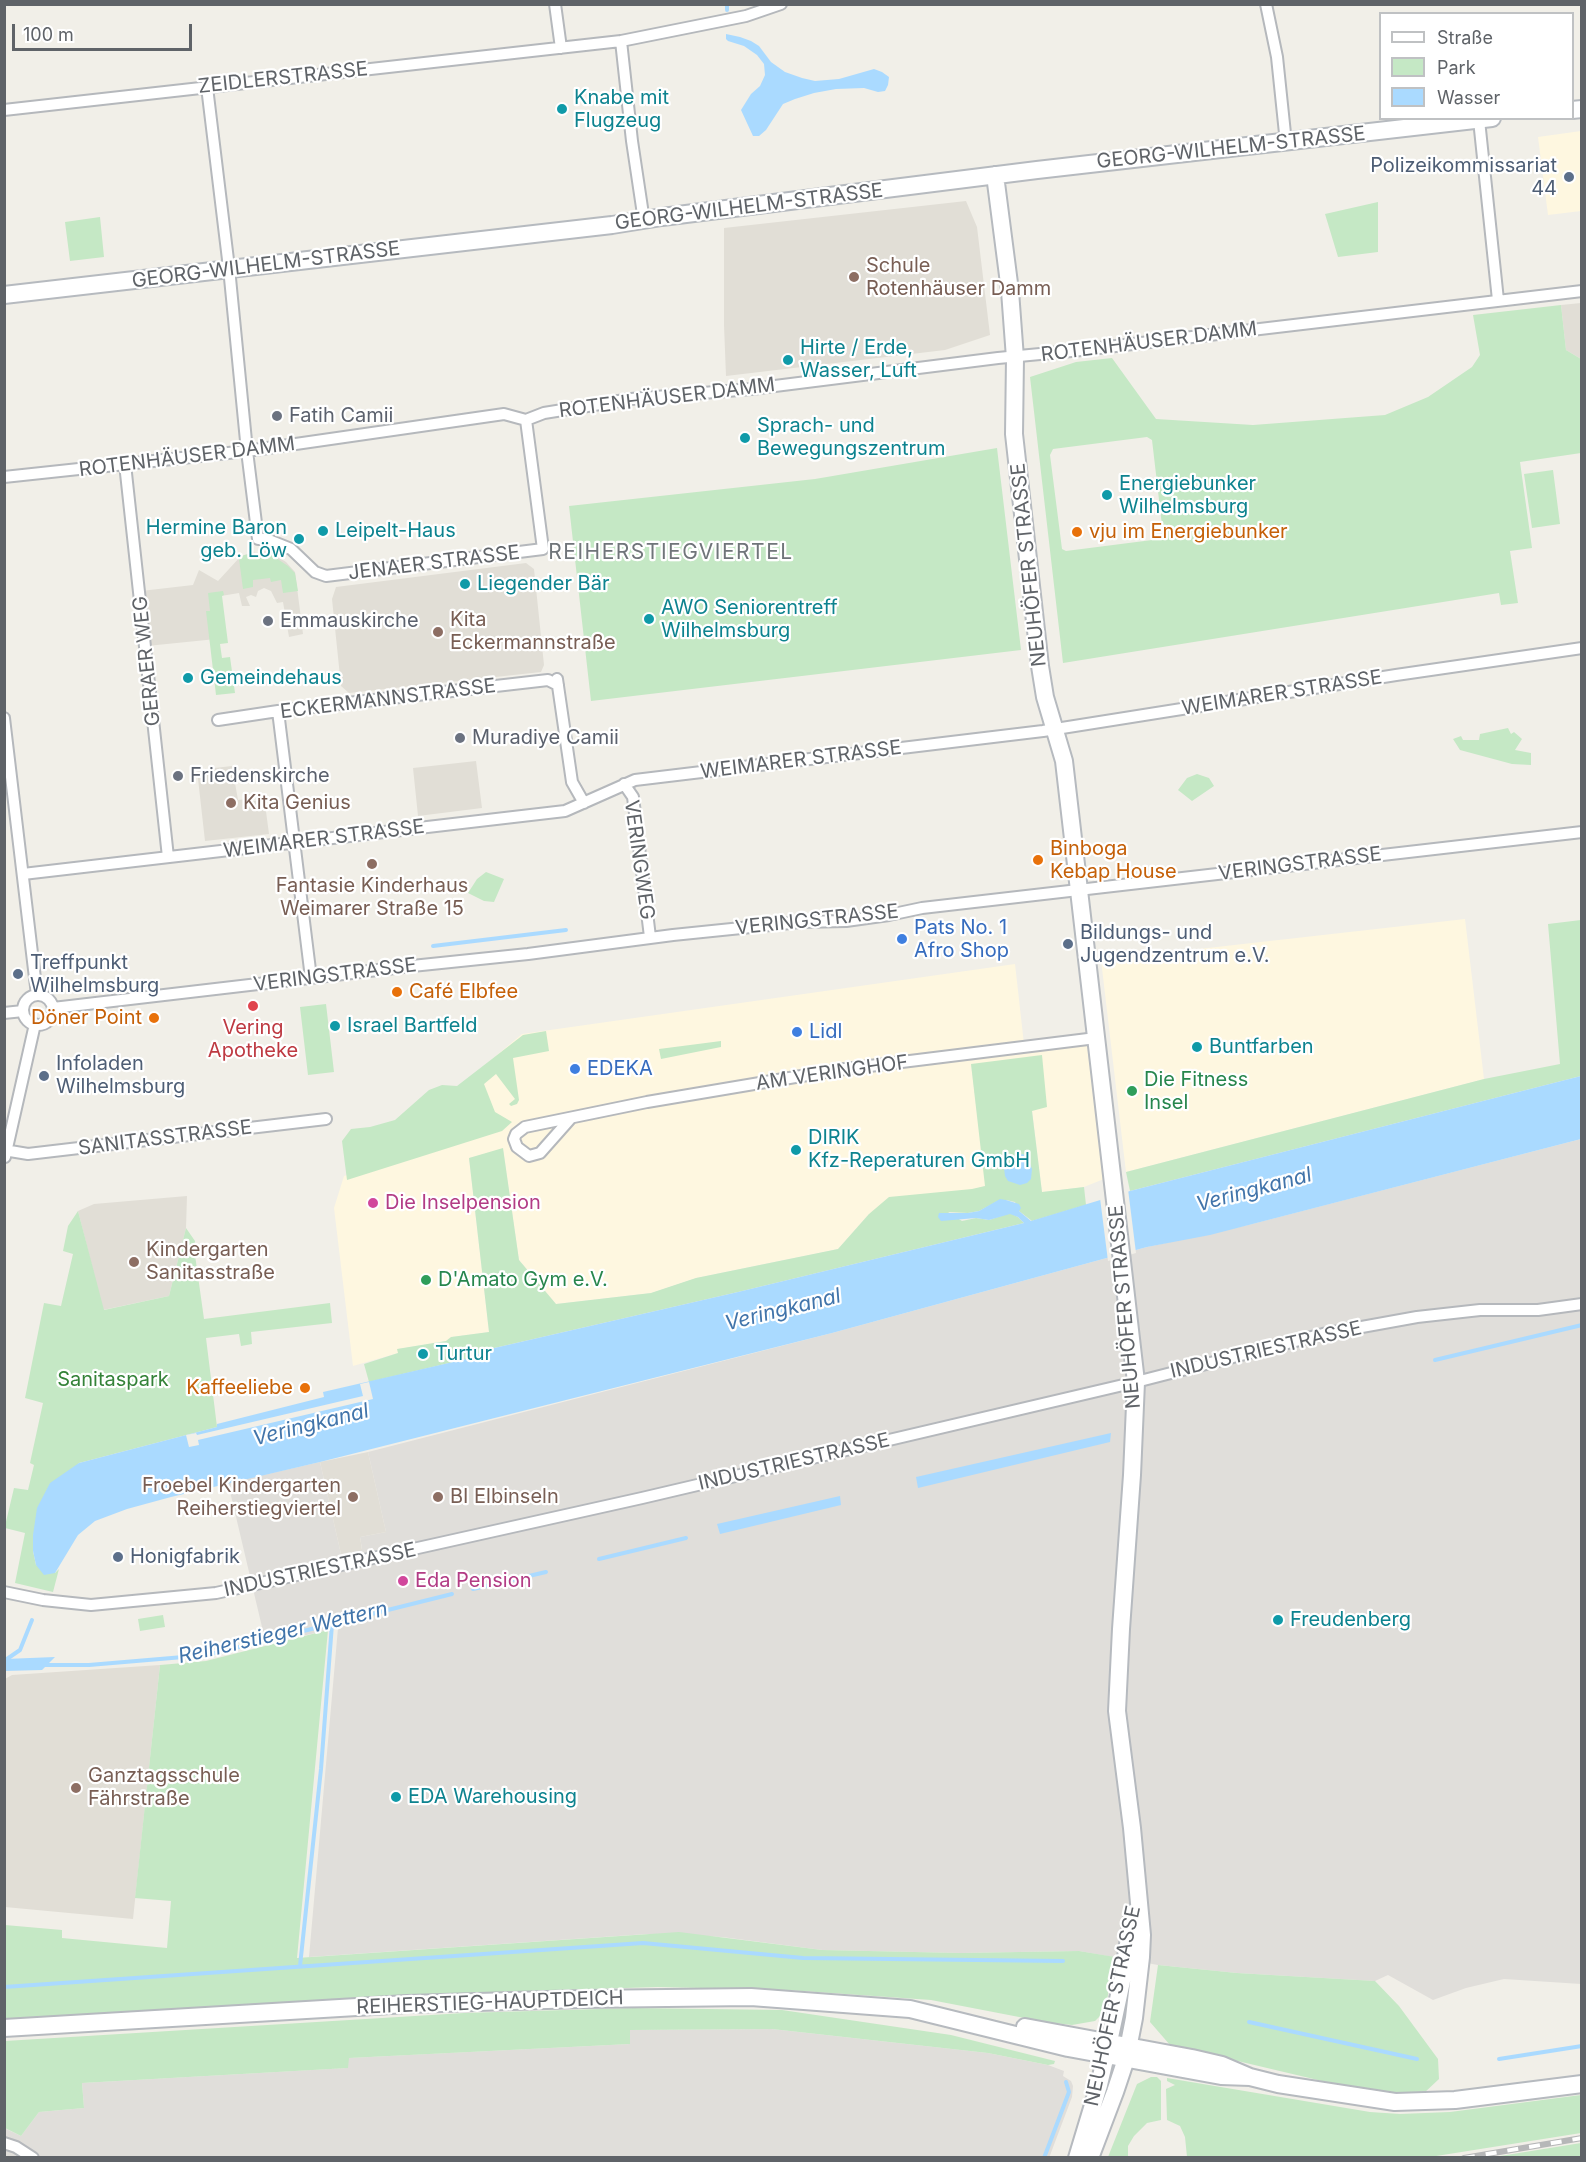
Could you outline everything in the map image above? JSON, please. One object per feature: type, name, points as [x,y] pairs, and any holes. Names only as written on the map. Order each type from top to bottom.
[{"type":"street","points":[[555,4],[561,48]]},
{"type":"street","name":"ZEIDLERSTRASSE","points":[[4,110],[621,41],[735,19],[781,4]]},
{"type":"street","points":[[1266,4],[1277,57],[1286,143]]},
{"type":"street","points":[[621,41],[644,221]]},
{"type":"street","points":[[207,87],[229,268],[247,451]]},
{"type":"street","name":"GEORG-WILHELM-STRASSE","points":[[4,295],[644,221],[994,175],[1478,120]]},
{"type":"street","points":[[1486,120],[1498,300]]},
{"type":"street","name":"NEUHÖFER STRASSE","points":[[994,175],[1010,291],[1015,358],[1014,399],[1026,452],[1056,729],[1064,761],[1136,1382],[1118,1711],[1142,1935],[1142,1957],[1127,2052],[1115,2092],[1090,2157]]},
{"type":"street","name":"ROTENHÄUSER DAMM","points":[[4,477],[247,451],[504,414],[526,420],[544,413],[631,399],[751,389],[998,358],[1015,358],[1581,291]]},
{"type":"street","name":"JENAER STRASSE","points":[[247,451],[258,539],[272,540],[291,549],[315,572],[326,576],[543,549],[526,420]]},
{"type":"street","name":"GERAER WEG","points":[[125,464],[168,857]]},
{"type":"street","name":"WEIMARER STRASSE","points":[[23,874],[565,811],[635,780],[1056,729],[1581,648]]},
{"type":"street","name":"ECKERMANNSTRASSE","points":[[218,720],[548,680],[557,682],[572,782],[584,803]]},
{"type":"street","points":[[278,711],[311,978]]},
{"type":"street","points":[[4,718],[37,995]]},
{"type":"street","name":"VERINGWEG","points":[[624,784],[633,797],[650,937]]},
{"type":"street","name":"VERINGSTRASSE","points":[[53,1008],[568,950],[650,937],[800,922],[846,921],[922,908],[1078,889],[1581,832]]},
{"type":"street","points":[[37,995],[48,998],[53,1008],[48,1021],[35,1024],[27,1020],[23,1011],[27,1000],[37,995]]},
{"type":"street","points":[[4,1013],[23,1011]]},
{"type":"street","points":[[5,1153],[35,1024]]},
{"type":"street","name":"AM VERINGHOF","points":[[571,1118],[540,1154],[529,1156],[517,1147],[514,1139],[516,1134],[525,1128],[571,1118],[647,1102],[792,1077],[1096,1038]]},
{"type":"street","name":"SANITASSTRASSE","points":[[5,1153],[28,1154],[327,1119]]},
{"type":"street","name":"INDUSTRIESTRASSE","points":[[4,1592],[43,1600],[91,1605],[216,1593],[642,1498],[1136,1382],[1323,1334],[1480,1310],[1538,1310],[1581,1304]]},
{"type":"street","name":"NEUHÖFER STRASSE","points":[[1077,2157],[1108,2049],[1123,1977],[1137,1888]]},
{"type":"street","name":"REIHERSTIEG-HAUPTDEICH","points":[[4,2028],[407,2004],[740,1997],[910,2009],[1068,2048],[1108,2049]]},
{"type":"street","name":"REIHERSTIEG-HAUPTDEICH","points":[[974,2024],[1030,2028],[1108,2049],[1222,2065],[1250,2077],[1355,2097],[1414,2102],[1455,2100],[1581,2084]]},
{"type":"street","points":[[1068,2048],[1089,2066],[1099,2085]]},
{"type":"street","points":[[4,2143],[33,2157]]},
{"type":"shaded area","points":[[1581,131],[1581,211],[1548,215],[1538,137]]},
{"type":"shaded area","name":"Schule Rotenhäuser Damm","points":[[966,201],[977,227],[990,335],[945,350],[726,376],[724,228]]},
{"type":"shaded area","points":[[1581,303],[1581,359],[1566,350],[1561,305]]},
{"type":"shaded area","points":[[254,551],[255,556],[259,557],[263,555],[263,551],[272,553],[286,562],[295,572],[303,634],[289,637],[283,602],[277,603],[271,591],[264,588],[258,591],[256,597],[251,595],[246,597],[250,606],[242,606],[239,593],[221,596],[226,638],[147,646],[141,591],[193,585],[199,570],[218,581],[240,557]]},
{"type":"shaded area","name":"Kita Eckermannstraße","points":[[526,563],[534,569],[544,665],[541,672],[349,693],[341,686],[332,599],[336,587]]},
{"type":"shaded area","points":[[476,761],[482,808],[418,816],[413,768]]},
{"type":"shaded area","name":"Kita Genius","points":[[232,766],[238,800],[247,799],[248,802],[261,800],[261,804],[265,804],[269,834],[205,841],[197,770]]},
{"type":"shaded area","points":[[1465,919],[1484,1079],[1126,1172],[1101,960]]},
{"type":"shaded area","points":[[1015,964],[1024,1044],[1086,1036],[1104,1179],[1084,1187],[1042,1192],[1032,1110],[971,1064],[986,1186],[869,1214],[838,1249],[696,1278],[651,1293],[556,1304],[519,1260],[503,1149],[469,1158],[489,1332],[452,1337],[446,1341],[398,1349],[398,1353],[353,1366],[334,1208],[344,1176],[500,1127],[478,1071],[522,1034]]},
{"type":"shaded area","points":[[1581,1139],[1581,1984],[1504,1979],[1466,1988],[1433,2000],[1388,1975],[1375,1981],[1237,1973],[1158,1965],[1079,1951],[960,1953],[822,1950],[722,1937],[647,1934],[309,1957],[338,1628],[266,1644],[228,1483],[320,1462],[341,1554],[362,1549],[360,1537],[386,1532],[368,1452],[832,1333],[1147,1247],[1248,1225]]},
{"type":"shaded area","name":"Kindergarten Sanitasstraße","points":[[187,1196],[186,1228],[169,1296],[103,1310],[78,1211],[94,1204]]},
{"type":"shaded area","name":"Froebel Kindergarten Reiherstiegviertel","points":[[368,1452],[386,1532],[360,1537],[362,1550],[341,1554],[320,1462]]},
{"type":"shaded area","name":"Ganztagsschule Fährstraße","points":[[160,1665],[133,1919],[5,1907],[5,1679],[12,1675]]},
{"type":"shaded area","points":[[772,2029],[988,2053],[1048,2065],[1064,2071],[1063,2076],[1071,2081],[1073,2086],[1072,2097],[1049,2158],[5,2158],[4,2128],[21,2136],[39,2112],[84,2108],[82,2083],[347,2068],[348,2058],[630,2044],[630,2030]]},
{"type":"green space","points":[[1378,202],[1378,252],[1338,257],[1325,214]]},
{"type":"green space","points":[[100,217],[104,257],[70,261],[65,222]]},
{"type":"green space","points":[[1561,305],[1566,350],[1581,359],[1581,453],[1520,462],[1532,548],[1510,551],[1518,603],[1501,605],[1499,593],[1063,663],[1030,377],[1076,362],[1112,358],[1156,419],[1253,425],[1385,415],[1428,397],[1472,367],[1480,355],[1473,315]],"holes":[[[1147,437],[1152,440],[1163,534],[1160,539],[1066,551],[1062,549],[1050,455],[1053,449]]]},
{"type":"green space","points":[[997,448],[1021,650],[591,701],[569,506],[815,479]]},
{"type":"green space","points":[[1553,470],[1560,524],[1532,528],[1524,474]]},
{"type":"green space","points":[[252,554],[257,558],[270,554],[288,566],[295,573],[298,591],[283,593],[281,580],[271,582],[270,578],[253,580],[253,587],[243,589],[239,559],[244,555]]},
{"type":"green space","points":[[223,591],[228,643],[220,644],[222,658],[230,657],[235,693],[216,695],[206,611],[210,611],[208,593]]},
{"type":"green space","points":[[1508,728],[1511,734],[1514,732],[1522,739],[1515,750],[1531,753],[1531,765],[1512,764],[1460,750],[1453,739],[1461,736],[1463,740],[1479,740],[1480,734]]},
{"type":"green space","points":[[1197,774],[1209,778],[1214,786],[1192,801],[1178,790],[1187,778]]},
{"type":"green space","points":[[486,872],[504,879],[494,902],[484,901],[468,893],[477,879]]},
{"type":"green space","points":[[1581,920],[1581,1076],[1130,1191],[1126,1172],[1484,1079],[1560,1064],[1548,924]]},
{"type":"green space","points":[[326,1004],[334,1072],[308,1075],[300,1007]]},
{"type":"green space","points":[[546,1031],[549,1051],[513,1058],[519,1100],[517,1104],[511,1106],[509,1104],[515,1099],[496,1074],[484,1084],[495,1112],[512,1122],[502,1131],[347,1180],[342,1141],[351,1129],[370,1127],[395,1120],[429,1090],[442,1085],[457,1086],[523,1035]]},
{"type":"green space","points":[[721,1041],[721,1047],[661,1059],[659,1049]]},
{"type":"green space","points":[[1042,1055],[1047,1107],[1032,1111],[1042,1192],[1084,1187],[1086,1205],[1032,1221],[1019,1211],[1015,1202],[1006,1200],[1000,1200],[979,1211],[948,1212],[962,1221],[976,1218],[989,1220],[1010,1213],[1024,1223],[490,1349],[466,1359],[369,1382],[364,1364],[398,1353],[397,1349],[446,1341],[451,1337],[489,1332],[469,1158],[503,1148],[519,1260],[556,1304],[651,1293],[696,1278],[838,1249],[869,1214],[889,1197],[985,1186],[971,1064]]},
{"type":"green space","name":"Sanitaspark","points":[[78,1211],[104,1310],[169,1296],[186,1228],[195,1241],[204,1319],[330,1303],[332,1323],[251,1332],[252,1344],[241,1346],[239,1334],[206,1338],[217,1427],[79,1463],[33,1535],[36,1565],[55,1573],[59,1569],[53,1592],[15,1583],[25,1533],[5,1528],[5,1526],[14,1488],[28,1490],[34,1465],[30,1463],[43,1403],[25,1398],[44,1303],[61,1306],[73,1254],[63,1251],[68,1226]]},
{"type":"green space","points":[[163,1615],[165,1627],[140,1631],[138,1619]]},
{"type":"green space","points":[[328,1630],[297,1958],[679,1932],[822,1950],[960,1953],[1079,1951],[1115,1957],[1105,2011],[1095,2021],[1072,2025],[931,2000],[788,1990],[658,1987],[430,1994],[5,2019],[5,1925],[62,1930],[62,1938],[167,1948],[171,1901],[135,1898],[160,1665],[206,1661]]},
{"type":"green space","points":[[1158,1965],[1237,1973],[1375,1981],[1399,2006],[1438,2059],[1439,2079],[1423,2094],[1360,2090],[1170,2045],[1150,2022]]},
{"type":"green space","points":[[633,2008],[782,2010],[951,2035],[1055,2061],[1054,2064],[1048,2065],[988,2053],[772,2029],[630,2030],[630,2044],[349,2058],[348,2068],[82,2083],[84,2108],[39,2112],[21,2136],[5,2128],[5,2041],[464,2013]]},
{"type":"green space","points":[[1151,2077],[1157,2077],[1161,2081],[1161,2120],[1147,2123],[1134,2136],[1128,2146],[1128,2157],[1108,2157],[1137,2084]]},
{"type":"green space","points":[[1167,2078],[1370,2112],[1400,2114],[1450,2112],[1581,2095],[1581,2133],[1430,2157],[1187,2157],[1185,2137],[1180,2126],[1167,2120],[1166,2089],[1175,2085],[1167,2081]]},
{"type":"green space","points":[[1581,2143],[1581,2157],[1494,2157]]},
{"type":"water","points":[[726,34],[751,41],[759,46],[771,62],[785,72],[802,78],[815,81],[839,79],[874,69],[889,77],[888,85],[885,91],[878,92],[864,88],[836,89],[795,99],[783,104],[766,130],[759,136],[753,136],[741,110],[751,94],[760,86],[765,75],[764,64],[757,55],[744,46],[728,41]]},
{"type":"water","name":"Veringkanal","points":[[1581,1076],[1581,1139],[1210,1235],[1147,1247],[832,1333],[127,1509],[95,1521],[78,1535],[55,1573],[44,1575],[36,1565],[33,1535],[37,1508],[50,1483],[79,1463],[324,1397],[323,1392],[466,1359],[490,1349],[1024,1223],[1018,1217],[1010,1214],[989,1220],[976,1218],[941,1221],[938,1217],[939,1213],[979,1211],[1000,1199],[1019,1204],[1021,1208],[1019,1211],[1031,1221],[1130,1191]]},
{"type":"water","points":[[1023,1154],[1032,1169],[1031,1179],[1020,1185],[1008,1181],[1004,1168],[1016,1163],[1018,1155]]},
{"type":"water","points":[[1111,1433],[1110,1442],[918,1488],[916,1477]]},
{"type":"water","points":[[840,1496],[841,1505],[720,1534],[717,1524]]},
{"type":"water","points":[[55,1657],[42,1670],[5,1671],[5,1659]]},
{"type":"pier","points":[[1128,1189],[1136,1253],[1108,1261],[1100,1198]]},
{"type":"pier","points":[[369,1382],[373,1399],[198,1440],[199,1445],[189,1447],[186,1435],[196,1433],[197,1435],[363,1396],[360,1384]]},
{"type":"waterway","points":[[727,4],[727,10]]},
{"type":"waterway","points":[[433,946],[566,930]]},
{"type":"waterway","name":"Reiherstieger Wettern","points":[[1435,1360],[1582,1325]]},
{"type":"waterway","name":"Reiherstieger Wettern","points":[[599,1559],[686,1538]]},
{"type":"waterway","name":"Reiherstieger Wettern","points":[[473,1589],[546,1572]]},
{"type":"waterway","name":"Reiherstieger Wettern","points":[[44,1665],[89,1665],[207,1655],[452,1594]]},
{"type":"waterway","points":[[4,1661],[20,1650],[32,1620]]},
{"type":"waterway","points":[[300,1966],[321,1769],[332,1624]]},
{"type":"waterway","points":[[4,1987],[643,1943],[803,1958],[1063,1961]]},
{"type":"waterway","points":[[1249,2022],[1417,2059]]},
{"type":"waterway","points":[[1499,2059],[1582,2046]]},
{"type":"waterway","points":[[1044,2158],[1069,2092],[1066,2082]]},
{"type":"railway","points":[[1464,2158],[1582,2138]]},
{"type":"place","name":"Knabe mit Flugzeug","points":[[562,109]]},
{"type":"place","name":"Polizeikommissariat 44","points":[[1569,177]]},
{"type":"place","name":"Schule Rotenhäuser Damm","points":[[854,277]]},
{"type":"place","name":"Hirte / Erde, Wasser, Luft","points":[[788,360]]},
{"type":"place","name":"Fatih Camii","points":[[277,416]]},
{"type":"place","name":"Sprach- und Bewegungszentrum","points":[[745,438]]},
{"type":"place","name":"Energiebunker Wilhelmsburg","points":[[1107,495]]},
{"type":"place","name":"Leipelt-Haus","points":[[323,531]]},
{"type":"place","name":"vju im Energiebunker","points":[[1077,532]]},
{"type":"place","name":"Hermine Baron geb. Löw","points":[[299,539]]},
{"type":"place","name":"Liegender Bär","points":[[465,584]]},
{"type":"place","name":"AWO Seniorentreff Wilhelmsburg","points":[[649,619]]},
{"type":"place","name":"Emmauskirche","points":[[268,621]]},
{"type":"place","name":"Kita Eckermannstraße","points":[[438,632]]},
{"type":"place","name":"Gemeindehaus","points":[[188,678]]},
{"type":"place","name":"Muradiye Camii","points":[[460,738]]},
{"type":"place","name":"Friedenskirche","points":[[178,776]]},
{"type":"place","name":"Kita Genius","points":[[231,803]]},
{"type":"place","name":"Binboga Kebap House","points":[[1038,860]]},
{"type":"place","name":"Fantasie Kinderhaus Weimarer Straße 15","points":[[372,864]]},
{"type":"place","name":"Pats No. 1 Afro Shop","points":[[902,939]]},
{"type":"place","name":"Bildungs- und Jugendzentrum e.V.","points":[[1068,944]]},
{"type":"place","name":"Treffpunkt Wilhelmsburg","points":[[18,974]]},
{"type":"place","name":"Café Elbfee","points":[[397,992]]},
{"type":"place","name":"Vering Apotheke","points":[[253,1006]]},
{"type":"place","name":"Döner Point","points":[[154,1018]]},
{"type":"place","name":"Israel Bartfeld","points":[[335,1026]]},
{"type":"place","name":"Lidl","points":[[797,1032]]},
{"type":"place","name":"Buntfarben","points":[[1197,1047]]},
{"type":"place","name":"EDEKA","points":[[575,1069]]},
{"type":"place","name":"Infoladen Wilhelmsburg","points":[[44,1076]]},
{"type":"place","name":"Die Fitness Insel","points":[[1132,1091]]},
{"type":"place","name":"DIRIK Kfz-Reperaturen GmbH","points":[[796,1150]]},
{"type":"place","name":"Die Inselpension","points":[[373,1203]]},
{"type":"place","name":"Kindergarten Sanitasstraße","points":[[134,1262]]},
{"type":"place","name":"D'Amato Gym e.V.","points":[[426,1280]]},
{"type":"place","name":"Turtur","points":[[423,1354]]},
{"type":"place","name":"Kaffeeliebe","points":[[305,1388]]},
{"type":"place","name":"Froebel Kindergarten Reiherstiegviertel","points":[[353,1497]]},
{"type":"place","name":"BI Elbinseln","points":[[438,1497]]},
{"type":"place","name":"Honigfabrik","points":[[118,1557]]},
{"type":"place","name":"Eda Pension","points":[[403,1581]]},
{"type":"place","name":"Freudenberg","points":[[1278,1620]]},
{"type":"place","name":"Ganztagsschule Fährstraße","points":[[76,1788]]},
{"type":"place","name":"EDA Warehousing","points":[[396,1797]]},
{"type":"district","name":"REIHERSTIEGVIERTEL","points":[[671,553]]}]
